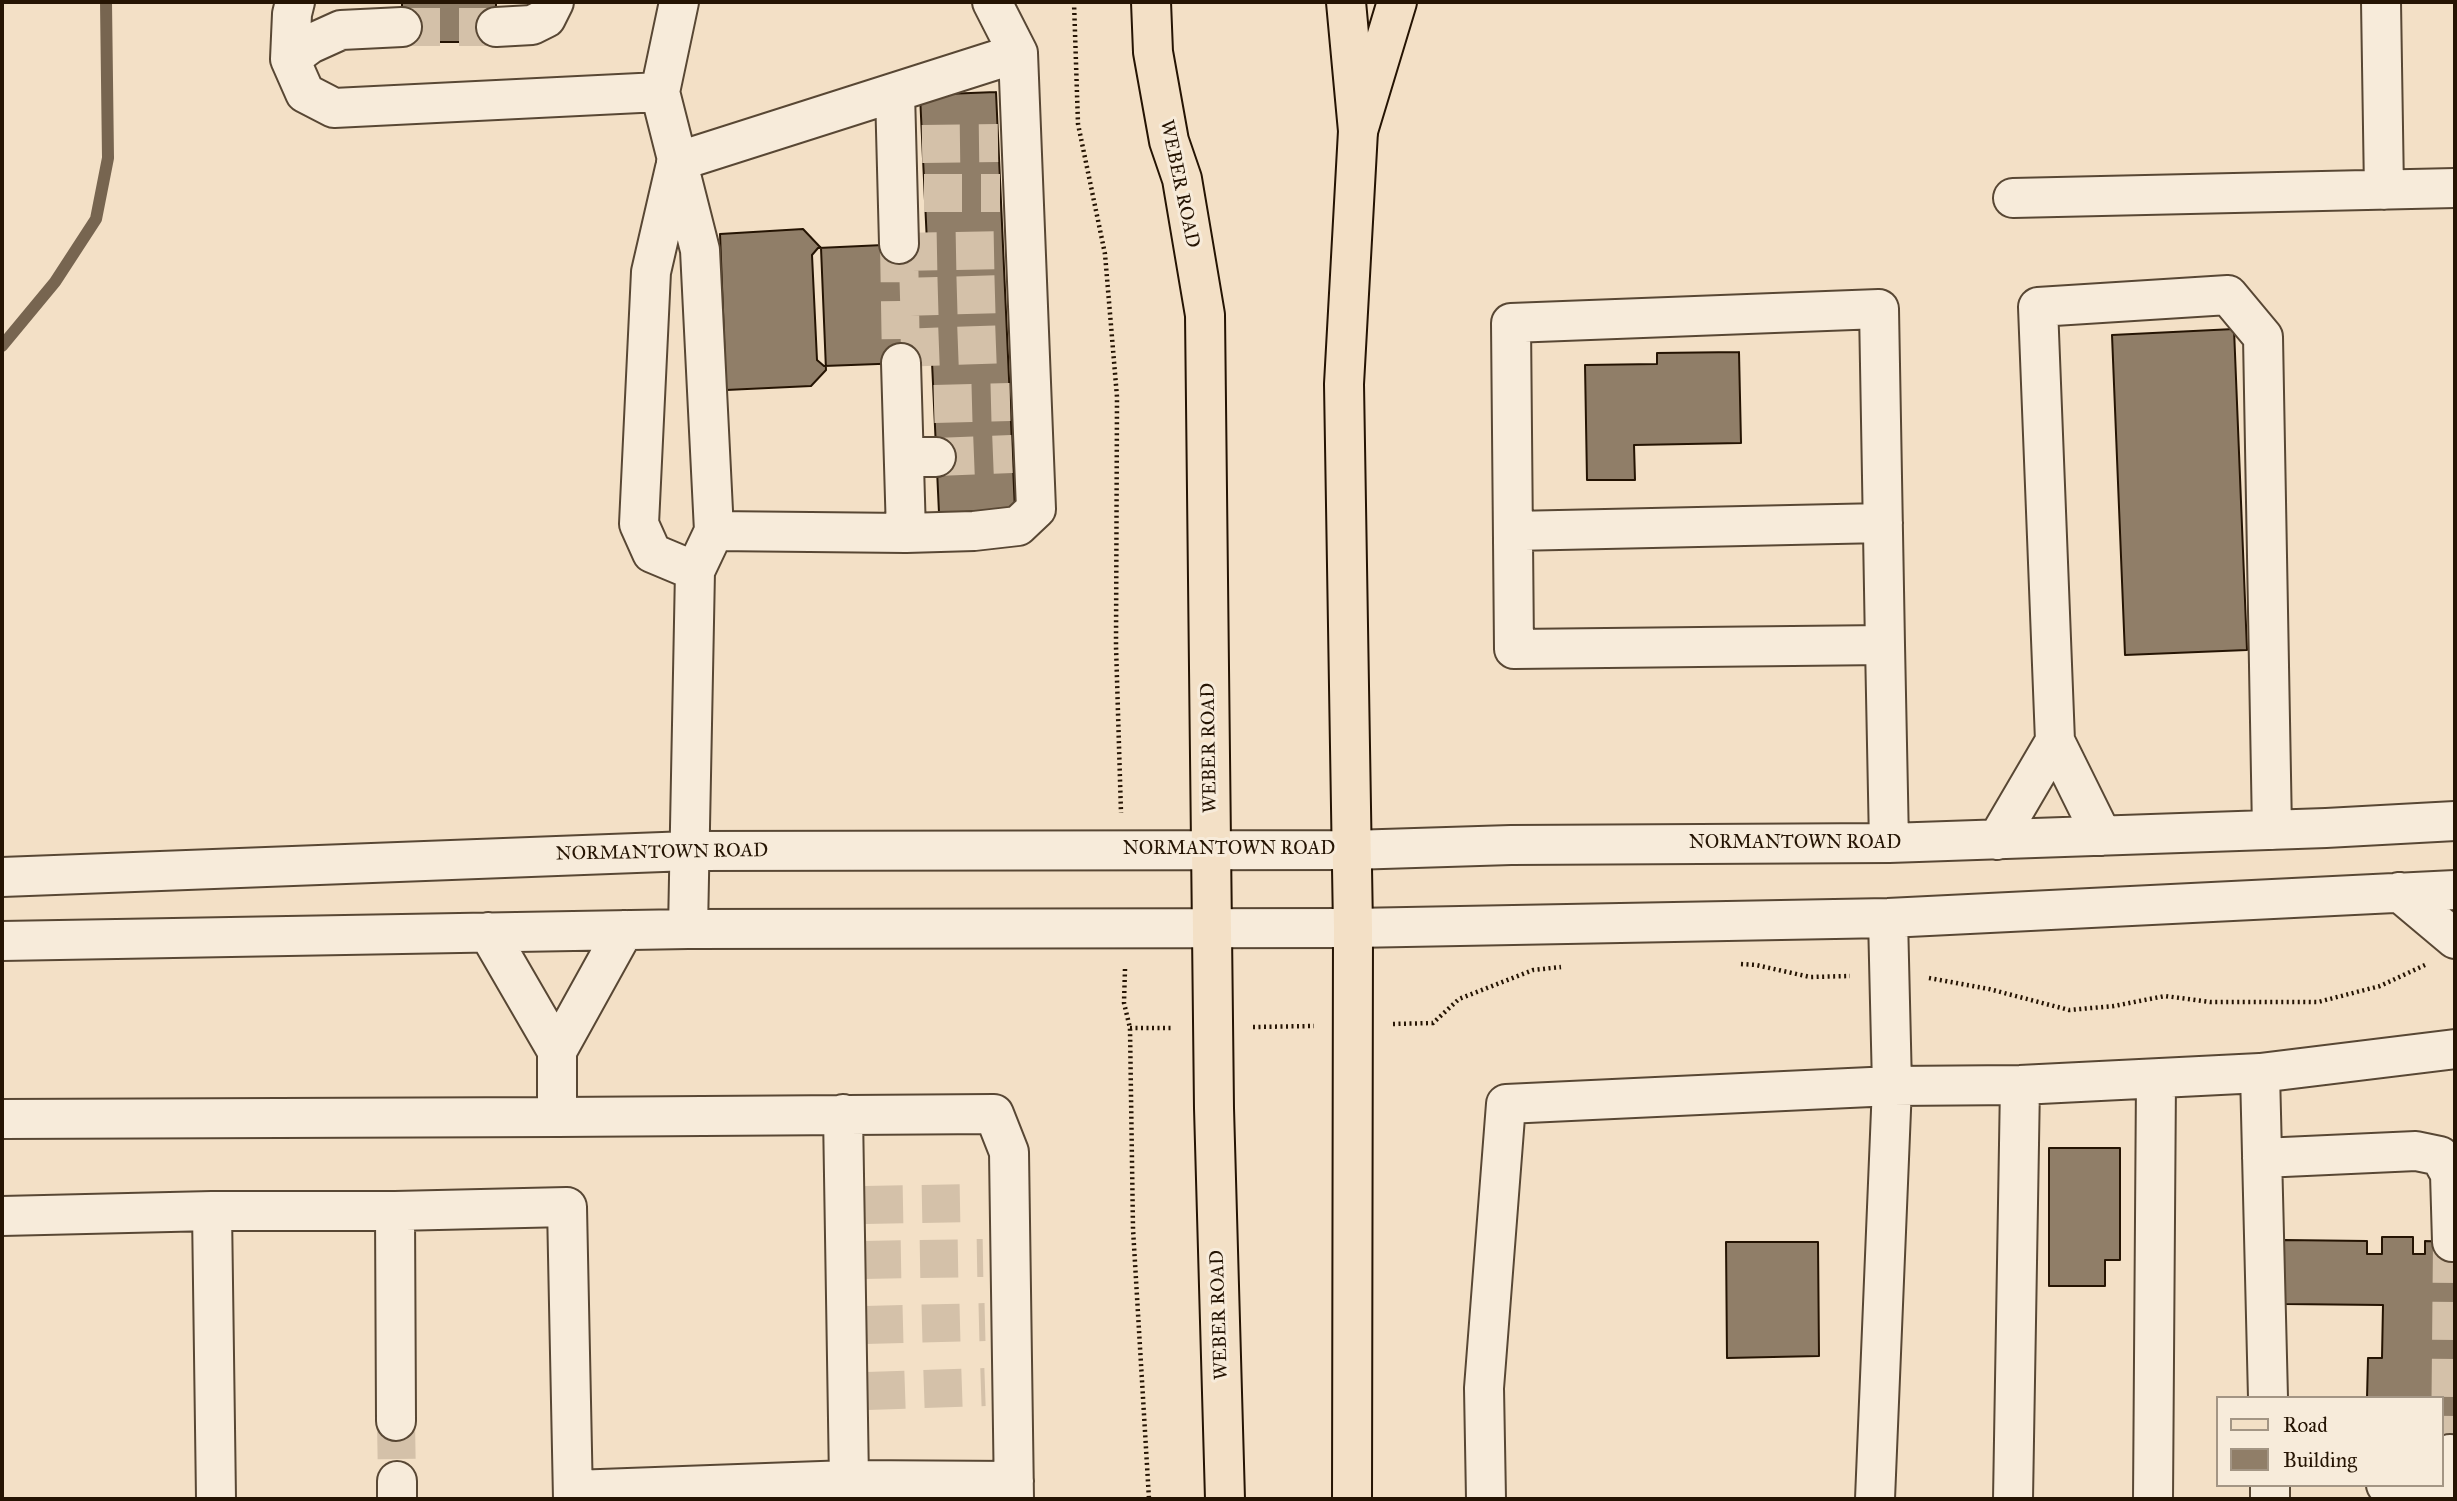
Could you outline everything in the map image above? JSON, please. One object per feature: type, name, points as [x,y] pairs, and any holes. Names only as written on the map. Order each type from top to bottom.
[{"type":"main road","name":"WEBER ROAD","points":[[1151,2],[1153,52],[1169,141],[1182,178],[1205,315],[1213,1028],[1226,1499]]},
{"type":"main road","points":[[1346,2],[1359,131],[1344,384],[1353,928],[1352,1499]]},
{"type":"main road","points":[[1359,131],[1397,2]]},
{"type":"street","points":[[295,2],[290,59],[304,93],[334,108],[660,92]]},
{"type":"street","points":[[496,27],[532,25],[547,18],[554,2]]},
{"type":"street","points":[[679,2],[660,92],[700,250],[714,531],[695,571],[688,929]]},
{"type":"street","points":[[714,531],[974,531],[1018,526],[1037,509],[1023,453],[1016,293],[1010,142],[1018,53],[992,2]]},
{"type":"street","points":[[2381,2],[2384,190]]},
{"type":"street","points":[[290,59],[310,44],[341,30],[402,27]]},
{"type":"street","points":[[676,162],[1018,53]]},
{"type":"street","points":[[895,93],[909,144],[911,193],[899,244]]},
{"type":"street","points":[[676,162],[651,272],[639,524],[652,554],[695,571]]},
{"type":"street","points":[[2013,198],[2455,188]]},
{"type":"street","points":[[2102,836],[2055,741],[2038,307],[2228,295],[2263,337],[2272,831]]},
{"type":"street","points":[[1885,645],[1514,649],[1511,323],[1879,309],[1889,843]]},
{"type":"street","points":[[901,363],[918,404],[920,457],[906,533]]},
{"type":"street","points":[[1513,531],[1883,523]]},
{"type":"street","points":[[1997,840],[2055,741]]},
{"type":"street","name":"NORMANTOWN ROAD","points":[[2,877],[689,851],[1351,850],[1511,845],[1889,843],[2272,831],[2455,821]]},
{"type":"street","points":[[2,941],[688,929],[1353,928],[1888,918],[2455,890]]},
{"type":"street","points":[[2399,892],[2445,949]]},
{"type":"street","points":[[1875,1499],[1892,1086],[1888,918]]},
{"type":"street","points":[[556,1051],[624,930]]},
{"type":"street","points":[[488,932],[556,1051],[557,1117]]},
{"type":"street","points":[[1486,1499],[1484,1388],[1506,1104],[1892,1086],[2020,1085],[2260,1073],[2455,1049]]},
{"type":"street","points":[[2260,1073],[2272,1393]]},
{"type":"street","points":[[2153,1499],[2156,1079]]},
{"type":"street","points":[[2013,1499],[2020,1085]]},
{"type":"street","points":[[843,1114],[855,1205],[857,1391],[849,1480]]},
{"type":"street","points":[[2,1119],[994,1114],[1009,1152],[993,1203],[997,1258],[999,1387],[1014,1490],[849,1480],[573,1494],[567,1207],[2,1216]]},
{"type":"street","points":[[2262,1158],[2416,1151],[2440,1157],[2450,1174],[2452,1242]]},
{"type":"street","points":[[395,1211],[396,1422]]},
{"type":"street","points":[[212,1212],[216,1499]]},
{"type":"street","points":[[2390,1487],[2449,1499],[2450,1454]]},
{"type":"path","points":[[1074,2],[1078,124],[1105,254],[1117,397],[1116,646],[1122,849]]},
{"type":"path","points":[[1126,929],[1124,1003],[1130,1028],[1133,1229],[1149,1499]]},
{"type":"path","points":[[1730,963],[1756,965],[1810,977],[1889,975],[1935,979],[2069,1010],[2114,1006],[2165,996],[2210,1002],[2318,1002],[2380,986],[2445,949]]},
{"type":"path","points":[[1130,1028],[1433,1023],[1459,999],[1532,970],[1572,966]]},
{"type":"building","points":[[402,2],[496,2],[496,42],[402,42]]},
{"type":"building","points":[[996,92],[1015,510],[939,513],[932,362],[824,366],[817,360],[812,255],[818,248],[927,243],[920,95]]},
{"type":"building","points":[[803,229],[821,248],[826,370],[811,386],[726,390],[720,234]]},
{"type":"building","points":[[2234,329],[2247,650],[2125,655],[2112,335]]},
{"type":"building","points":[[1739,352],[1741,443],[1634,445],[1635,480],[1587,480],[1585,365],[1657,364],[1657,353]]},
{"type":"building","points":[[2049,1148],[2120,1148],[2120,1260],[2105,1260],[2105,1286],[2049,1286]]},
{"type":"building","points":[[2382,1237],[2413,1237],[2413,1254],[2425,1254],[2425,1241],[2455,1242],[2455,1454],[2443,1454],[2443,1396],[2367,1396],[2368,1358],[2382,1358],[2383,1305],[2284,1304],[2284,1240],[2367,1241],[2367,1254],[2382,1254]]},
{"type":"building","points":[[1726,1242],[1818,1242],[1819,1356],[1727,1358]]},
{"type":"waterway","points":[[2,346],[55,282],[96,219],[108,158],[106,2]]},
{"type":"tunnel","points":[[402,27],[496,27]]},
{"type":"tunnel","points":[[922,144],[998,143]]},
{"type":"tunnel","points":[[924,193],[1000,193]]},
{"type":"tunnel","points":[[899,244],[901,363]]},
{"type":"tunnel","points":[[899,252],[1003,250]]},
{"type":"tunnel","points":[[900,297],[1005,294]]},
{"type":"tunnel","points":[[901,348],[1007,344]]},
{"type":"tunnel","points":[[934,404],[1010,402]]},
{"type":"tunnel","points":[[936,457],[1012,454]]},
{"type":"tunnel","points":[[865,1205],[976,1203]]},
{"type":"tunnel","points":[[2450,1454],[2452,1242]]},
{"type":"tunnel","points":[[863,1260],[983,1258]]},
{"type":"tunnel","points":[[865,1325],[985,1322]]},
{"type":"tunnel","points":[[867,1391],[985,1387]]},
{"type":"tunnel","points":[[396,1421],[397,1481]]}]
